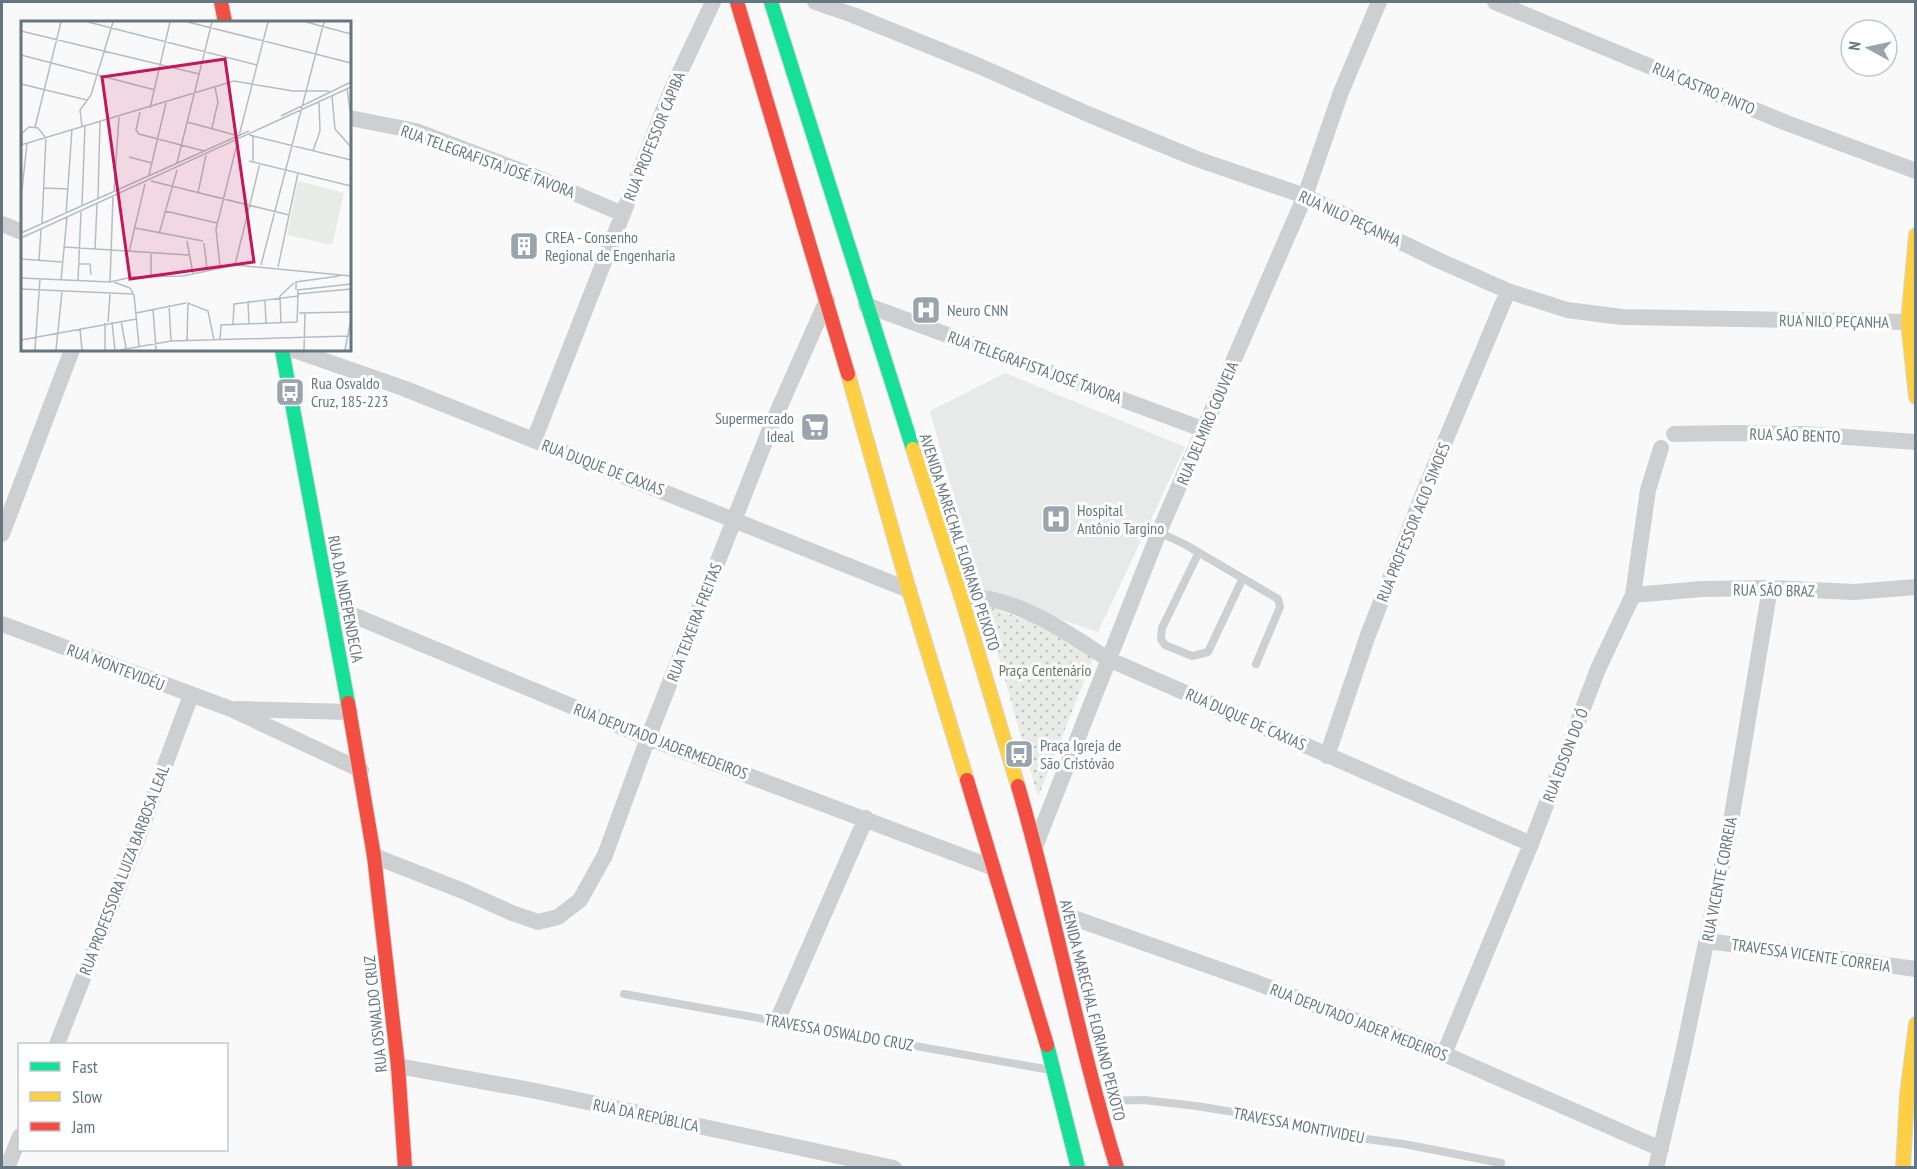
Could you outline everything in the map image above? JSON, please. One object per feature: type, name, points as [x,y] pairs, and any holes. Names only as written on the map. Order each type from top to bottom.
[{"type":"main road","points":[[221,2],[225,21]]},
{"type":"main road","points":[[737,2],[827,300],[909,590],[1054,1070],[1078,1167]]},
{"type":"main road","name":"AVENIDA MARECHAL FLORIANO PEIXOTO","points":[[771,2],[866,305],[961,596],[1035,844],[1096,1101],[1117,1167]]},
{"type":"main road","points":[[1916,235],[1908,322],[1916,397]]},
{"type":"main road","name":"RUA DA INDEPENDECIA","points":[[282,351],[361,770],[374,856]]},
{"type":"main road","name":"RUA OSWALDO CRUZ","points":[[374,856],[398,1066],[405,1167]]},
{"type":"main road","points":[[1903,1167],[1907,1095],[1916,1024]]},
{"type":"street","name":"RUA PROFESSOR CAPIBA","points":[[534,440],[671,91],[713,2]]},
{"type":"street","name":"RUA NILO PEÇANHA","points":[[815,2],[979,66],[1197,159],[1305,196],[1508,291],[1567,310],[1587,314],[1645,317],[1908,322]]},
{"type":"street","name":"RUA DELMIRO GOUVEIA","points":[[1035,844],[1160,532],[1305,196],[1341,92],[1379,2]]},
{"type":"street","name":"RUA CASTRO PINTO","points":[[1495,2],[1784,122],[1916,171]]},
{"type":"street","name":"RUA TELEGRAFISTA JOSÉ TAVORA","points":[[351,118],[417,131],[530,174],[623,214]]},
{"type":"street","points":[[2,224],[21,232]]},
{"type":"street","name":"RUA PROFESSOR ACIO SIMOES","points":[[1327,756],[1368,635],[1425,489],[1508,291]]},
{"type":"street","name":"RUA TEIXEIRA FREITAS","points":[[374,856],[463,891],[512,914],[538,922],[558,917],[580,900],[605,855],[648,738],[772,424],[827,300]]},
{"type":"street","name":"RUA TELEGRAFISTA JOSÉ TAVORA","points":[[866,305],[1205,430]]},
{"type":"street","points":[[2,534],[72,351]]},
{"type":"street","name":"RUA DUQUE DE CAXIAS","points":[[297,351],[403,388],[909,590]]},
{"type":"street","name":"RUA SÃO BENTO","points":[[1674,434],[1805,434],[1916,442]]},
{"type":"street","name":"RUA EDSON DO Ó","points":[[1444,1054],[1531,844],[1598,669],[1633,595],[1648,490],[1661,448]]},
{"type":"street","name":"RUA SÃO BRAZ","points":[[1633,595],[1702,589],[1770,588],[1854,592],[1916,587]]},
{"type":"street","name":"RUA VICENTE CORREIA","points":[[1656,1167],[1729,834],[1770,588]]},
{"type":"street","name":"RUA DUQUE DE CAXIAS","points":[[961,596],[993,600],[1021,609],[1055,624],[1108,659],[1531,844]]},
{"type":"street","name":"RUA DEPUTADO JADERMEDEIROS","points":[[331,606],[648,738],[994,868]]},
{"type":"street","name":"RUA MONTEVIDÉU","points":[[2,624],[231,709],[361,770]]},
{"type":"street","name":"RUA PROFESSORA LUIZA BARBOSA LEAL","points":[[57,1043],[132,854],[191,695]]},
{"type":"street","name":"RUA MONTEVIDÉU","points":[[231,709],[350,712]]},
{"type":"street","points":[[777,1021],[866,818]]},
{"type":"street","name":"RUA DEPUTADO JADER MEDEIROS","points":[[1051,909],[1252,981],[1444,1054],[1660,1149]]},
{"type":"street","name":"TRAVESSA VICENTE CORREIA","points":[[1707,941],[1916,969]]},
{"type":"street","name":"RUA DA REPÚBLICA","points":[[398,1066],[536,1091],[894,1167]]},
{"type":"street","points":[[7,1167],[18,1141]]},
{"type":"lane","points":[[1160,532],[1278,599],[1280,608],[1256,664]]},
{"type":"lane","points":[[1198,554],[1162,628],[1161,639],[1166,645],[1192,656],[1208,652],[1242,580]]},
{"type":"lane","name":"TRAVESSA OSWALDO CRUZ","points":[[624,994],[1054,1070]]},
{"type":"lane","name":"TRAVESSA MONTIVIDEU","points":[[1096,1101],[1144,1100],[1196,1106],[1278,1119],[1359,1138],[1501,1163]]},
{"type":"shaded area","name":"Hospital Antônio Targino","points":[[1005,373],[1185,447],[1098,632],[981,592],[930,411]]},
{"type":"green space","name":"Praça Centenário","points":[[984,605],[1098,646],[1038,797]]},
{"type":"traffic: fast","points":[[771,2],[913,449]]},
{"type":"traffic: fast","points":[[282,351],[348,703]]},
{"type":"traffic: fast","points":[[1047,1045],[1078,1168]]},
{"type":"traffic: slow","points":[[1916,235],[1908,322],[1916,397]]},
{"type":"traffic: slow","points":[[848,374],[909,590],[967,780]]},
{"type":"traffic: slow","points":[[913,449],[961,596],[1018,786]]},
{"type":"traffic: slow","points":[[1903,1168],[1907,1095],[1916,1024]]},
{"type":"traffic: jam","points":[[221,2],[225,21]]},
{"type":"traffic: jam","points":[[737,2],[848,374]]},
{"type":"traffic: jam","points":[[348,703],[374,856],[398,1066],[405,1168]]},
{"type":"traffic: jam","points":[[967,780],[1047,1045]]},
{"type":"traffic: jam","points":[[1018,786],[1044,881],[1090,1073],[1117,1168]]},
{"type":"place","name":"CREA - Consenho Regional de Engenharia","points":[[524,246]]},
{"type":"place","name":"Neuro CNN","points":[[926,310]]},
{"type":"place","name":"Rua Osvaldo Cruz, 185-223","points":[[290,392]]},
{"type":"place","name":"Supermercado Ideal","points":[[815,427]]},
{"type":"place","name":"Hospital Antônio Targino","points":[[1056,519]]},
{"type":"place","name":"Praça Igreja de São Cristóvão","points":[[1019,754]]}]
